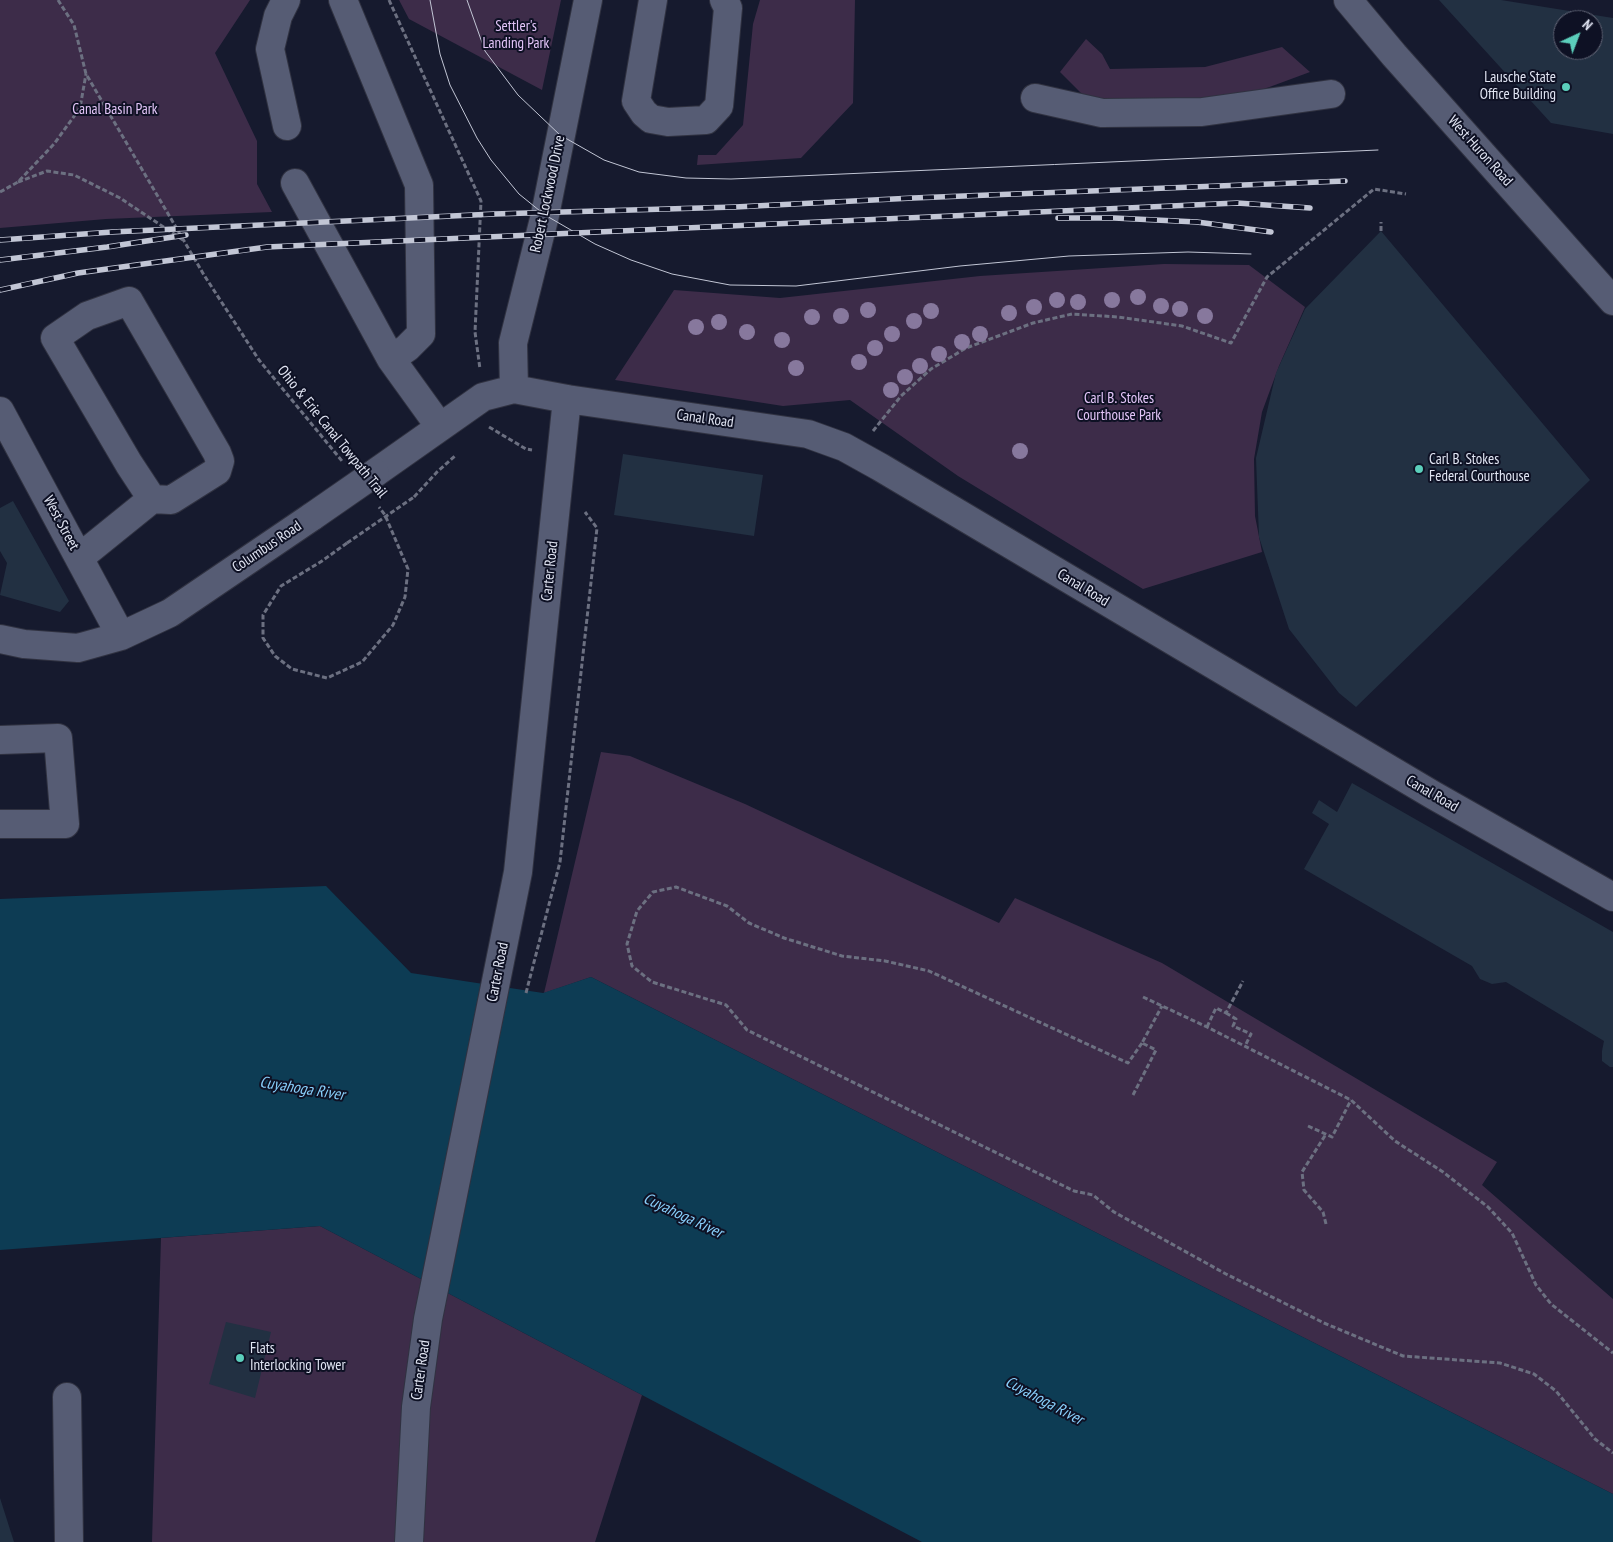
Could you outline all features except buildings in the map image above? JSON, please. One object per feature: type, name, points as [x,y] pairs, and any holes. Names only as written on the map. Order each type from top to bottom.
[{"type":"street","points":[[286,0],[278,16],[270,50],[287,126]]},
{"type":"street","points":[[343,0],[419,185],[422,334],[391,360]]},
{"type":"street","name":"Robert Lockwood Drive","points":[[514,389],[513,343],[545,214],[588,0]]},
{"type":"street","points":[[653,0],[636,101],[650,118],[668,122],[706,120],[719,106],[728,8],[724,0]]},
{"type":"street","name":"West Huron Road","points":[[1348,0],[1394,55],[1613,301]]},
{"type":"street","points":[[1035,98],[1102,113],[1202,112],[1331,94]]},
{"type":"street","points":[[295,183],[391,360],[440,427]]},
{"type":"street","points":[[79,558],[152,498],[171,500],[217,471],[220,461],[129,301],[87,316],[55,338],[129,464],[152,498]]},
{"type":"street","name":"Columbus Road","points":[[0,639],[24,644],[78,648],[121,636],[170,613],[483,397],[514,389]]},
{"type":"street","name":"Canal Road","points":[[514,389],[567,399],[808,434],[844,447],[1433,795],[1613,897]]},
{"type":"street","name":"Carter Road","points":[[409,1542],[416,1406],[428,1319],[518,872],[567,399]]},
{"type":"street","name":"West Street","points":[[0,411],[121,636]]},
{"type":"street","points":[[0,740],[58,738],[65,824],[0,824]]},
{"type":"street","points":[[67,1397],[69,1542]]},
{"type":"path","name":"Ohio & Erie Canal Towpath Trail","points":[[58,0],[74,25],[86,74],[185,241],[259,360],[344,463]]},
{"type":"path","points":[[389,0],[482,201],[475,332],[483,397]]},
{"type":"path","points":[[18,182],[54,144],[80,108],[86,74]]},
{"type":"path","points":[[0,192],[18,182],[46,171],[74,175],[120,198],[185,241]]},
{"type":"path","points":[[901,396],[931,369],[966,348],[1033,322],[1072,314],[1118,317],[1182,326],[1231,343],[1267,276],[1374,189],[1406,194]]},
{"type":"path","points":[[1381,222],[1381,231]]},
{"type":"path","points":[[488,427],[526,449]]},
{"type":"path","name":"Ohio & Erie Canal Towpath Trail","points":[[373,500],[384,515],[408,569],[405,597],[393,625],[362,662],[327,678],[292,669],[275,656],[263,638],[263,615],[281,586],[322,561],[347,543],[414,497],[459,452]]},
{"type":"path","points":[[1162,1006],[1142,1043],[1128,1063],[929,971],[885,960],[842,956],[784,938],[749,923],[727,906],[676,887],[653,892],[637,911],[628,944],[632,966],[652,982],[726,1005],[747,1030],[1074,1191],[1093,1196],[1114,1212],[1209,1265],[1324,1323],[1403,1356],[1500,1363],[1534,1374],[1556,1391],[1595,1439],[1613,1453]]},
{"type":"path","points":[[1226,1013],[1242,980]]},
{"type":"path","points":[[1143,997],[1207,1027],[1351,1100],[1395,1141],[1443,1172],[1488,1207],[1512,1233],[1536,1285],[1551,1304],[1613,1353]]},
{"type":"path","points":[[1207,1027],[1216,1008],[1236,1019],[1233,1026],[1251,1034],[1245,1046]]},
{"type":"path","points":[[1133,1095],[1156,1050],[1142,1043]]},
{"type":"path","points":[[1308,1126],[1332,1137],[1351,1100]]},
{"type":"path","points":[[1326,1134],[1302,1172],[1304,1190],[1323,1212],[1326,1224]]},
{"type":"green space","name":"Canal Basin Park","points":[[0,0],[250,0],[215,53],[257,141],[257,184],[272,212],[106,219],[0,228]]},
{"type":"green space","name":"Settler's Landing Park","points":[[399,0],[561,0],[542,90],[409,19]]},
{"type":"green space","points":[[760,0],[855,0],[853,103],[801,158],[697,165],[698,155],[716,155],[743,125],[753,24]]},
{"type":"green space","points":[[1086,39],[1102,54],[1110,69],[1205,67],[1282,47],[1310,72],[1202,112],[1090,102],[1060,72]]},
{"type":"green space","name":"Carl B. Stokes Courthouse Park","points":[[1164,264],[1249,265],[1305,307],[1279,366],[1262,412],[1254,459],[1255,516],[1262,552],[1143,589],[958,476],[850,400],[783,406],[615,380],[674,290],[780,298],[980,276]]},
{"type":"green space","points":[[601,752],[630,756],[745,804],[999,923],[1015,898],[1162,963],[1497,1162],[1482,1185],[1613,1299],[1613,1494],[591,977],[544,993]]},
{"type":"green space","points":[[320,1226],[642,1395],[595,1542],[152,1542],[161,1238]]},
{"type":"water","name":"Cuyahoga River","points":[[326,886],[411,973],[543,993],[591,977],[1613,1494],[1613,1542],[922,1542],[320,1226],[0,1250],[0,899]]},
{"type":"tram line","points":[[430,0],[440,54],[450,85],[477,138],[491,160],[519,194],[545,215],[595,244],[631,260],[672,274],[730,285],[796,286],[960,266],[1069,256],[1188,252],[1251,254]]},
{"type":"tram line","points":[[467,0],[485,51],[518,95],[560,135],[604,160],[639,172],[686,178],[731,179],[1378,150]]},
{"type":"railway","points":[[0,240],[112,232],[494,214],[735,207],[1345,181]]},
{"type":"railway","points":[[0,290],[78,273],[267,247],[1237,203],[1310,208]]},
{"type":"railway","points":[[1058,218],[1114,218],[1197,222],[1271,232]]},
{"type":"railway","points":[[0,260],[186,235]]},
{"type":"place","name":"Lausche State Office Building","points":[[1566,87]]},
{"type":"place","name":"Carl B. Stokes Federal Courthouse","points":[[1419,469]]},
{"type":"place","name":"Flats Interlocking Tower","points":[[240,1358]]}]
